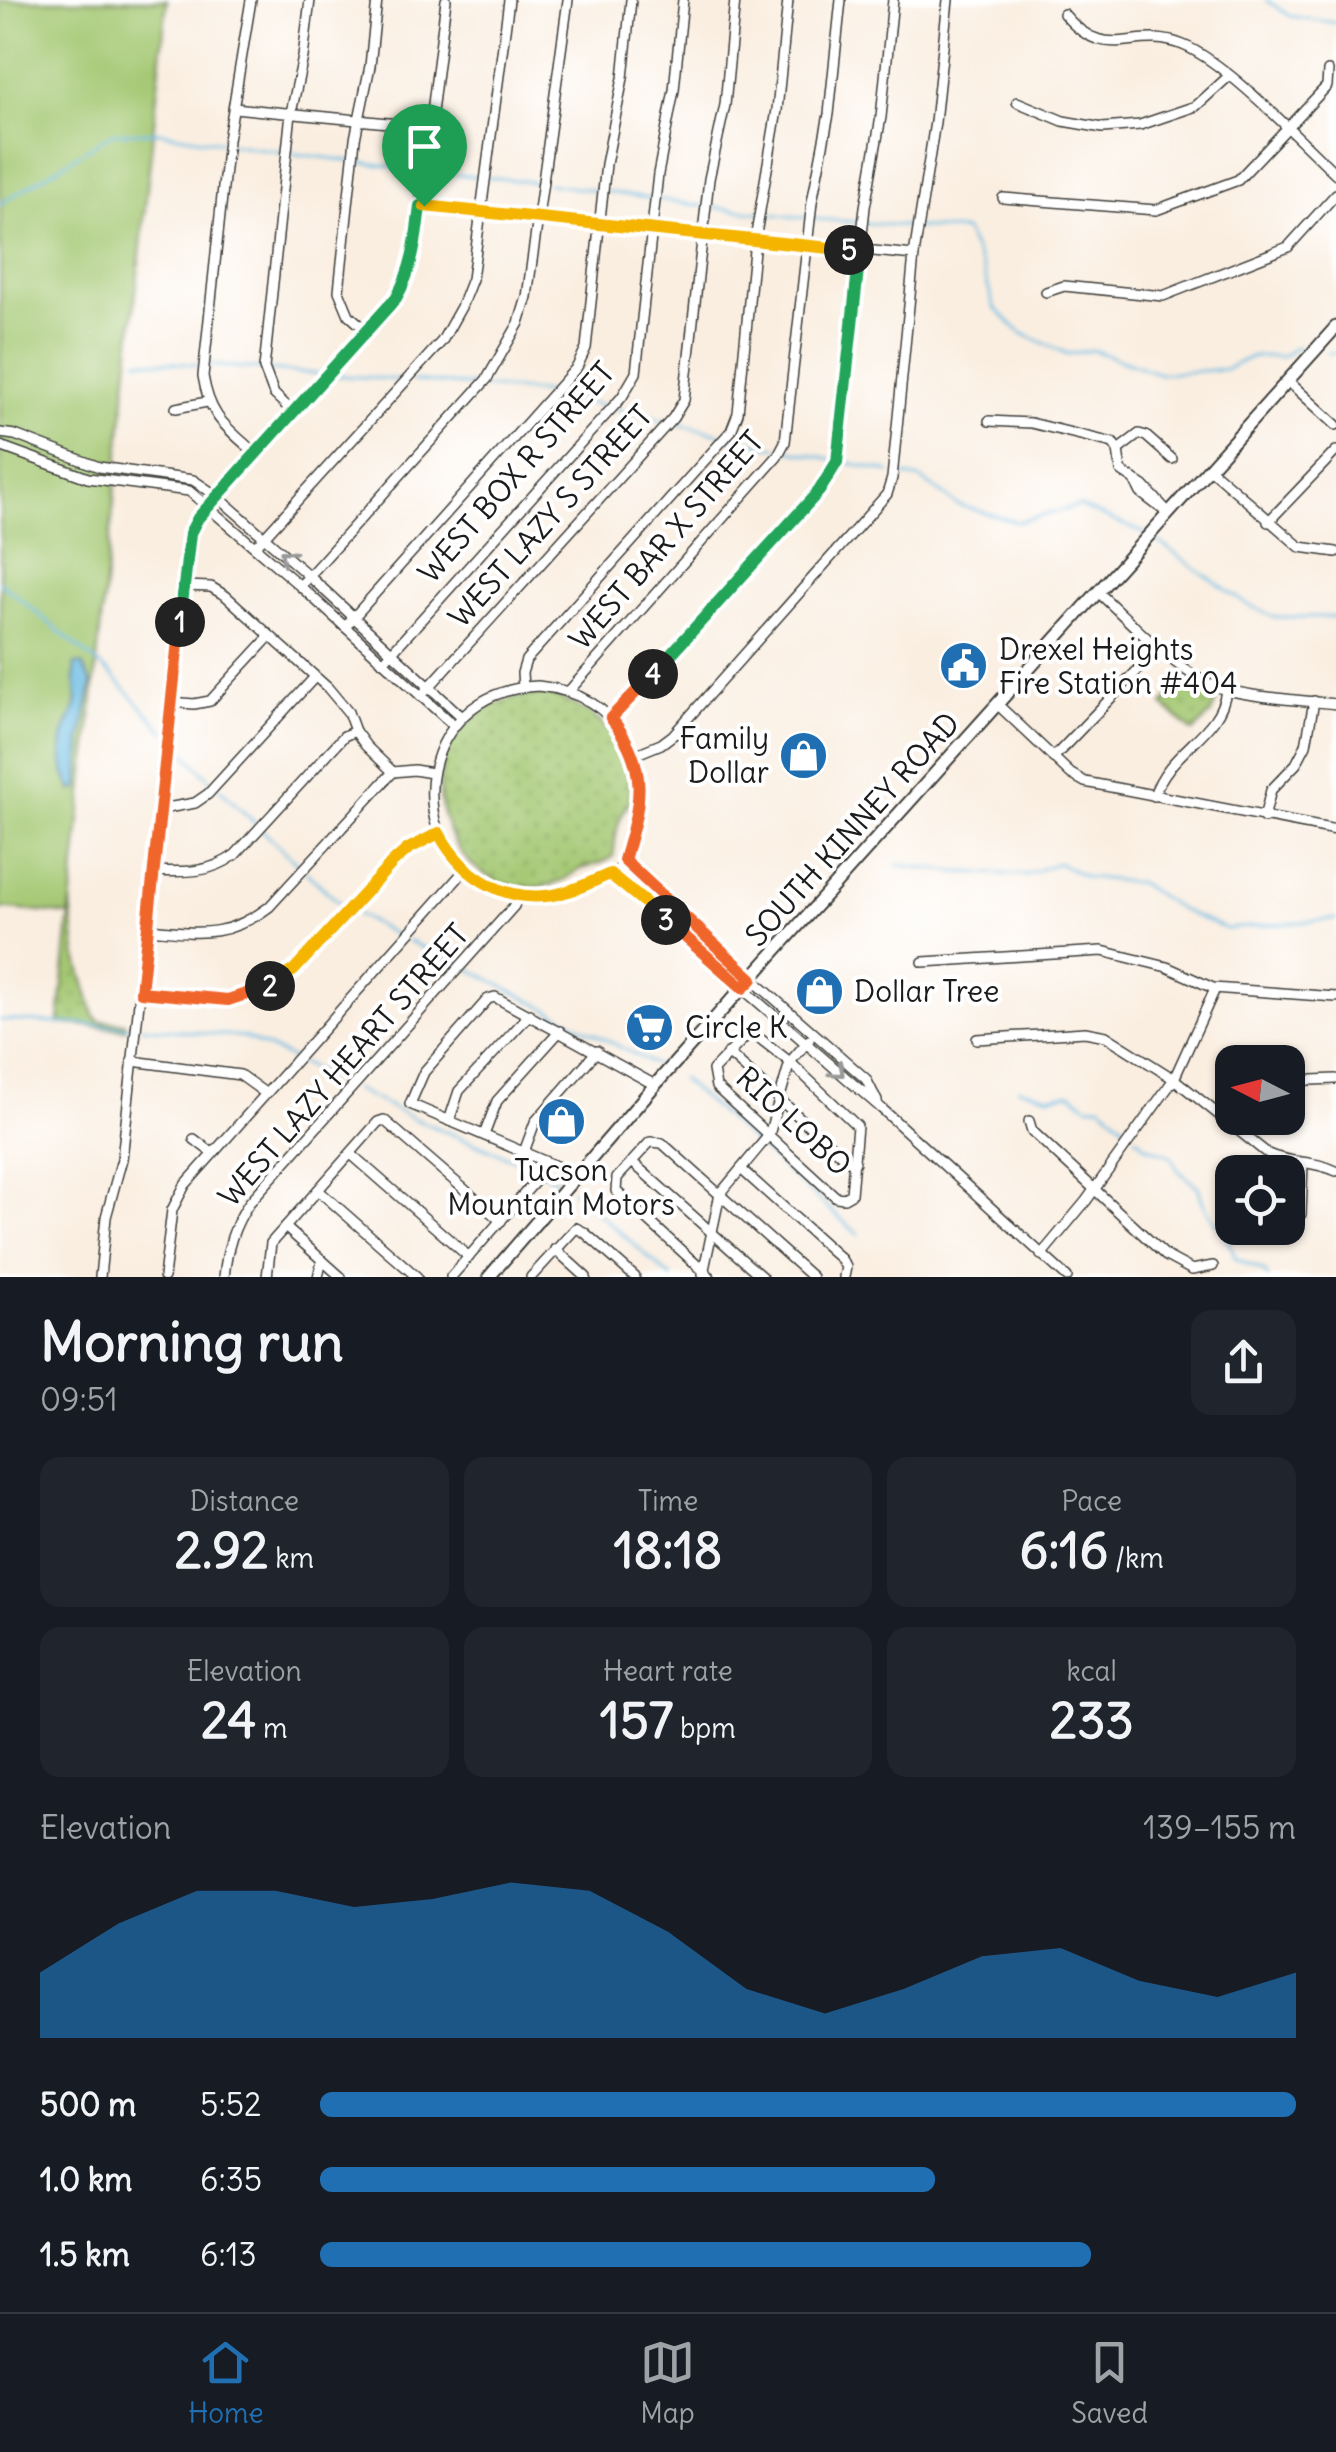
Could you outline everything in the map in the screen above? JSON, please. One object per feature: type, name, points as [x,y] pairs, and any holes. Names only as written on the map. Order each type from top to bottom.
[{"type":"main road","name":"SOUTH KINNEY ROAD","points":[[489,1277],[655,1084],[1336,327]]},
{"type":"street","points":[[251,0],[228,140],[203,376],[207,402],[218,420],[257,454]]},
{"type":"street","points":[[294,413],[274,394],[264,368],[291,113],[304,57],[310,0]]},
{"type":"street","points":[[367,332],[349,315],[339,291],[377,0]]},
{"type":"street","points":[[100,1277],[106,1216],[122,1160],[190,533],[217,496],[367,332],[406,281],[414,256],[446,0]]},
{"type":"street","points":[[255,547],[442,341],[472,278],[508,0]]},
{"type":"street","points":[[300,586],[487,380],[519,323],[527,297],[568,0]]},
{"type":"street","points":[[345,627],[577,367],[586,348],[598,224],[631,0]]},
{"type":"street","name":"WEST BOX R STREET","points":[[383,662],[636,373],[651,229],[674,90],[683,0]]},
{"type":"street","name":"WEST LAZY S STREET","points":[[421,696],[670,422],[684,400],[709,180],[725,106],[736,0]]},
{"type":"street","points":[[523,686],[526,660],[731,431],[738,414],[755,240],[776,110],[788,0]]},
{"type":"street","name":"WEST BAR X STREET","points":[[569,691],[778,458],[785,442],[812,202],[829,114],[840,0]]},
{"type":"street","points":[[611,718],[837,462],[893,0]]},
{"type":"street","points":[[634,755],[661,744],[673,734],[886,494],[892,478],[914,255],[935,122],[948,0]]},
{"type":"street","points":[[1064,14],[1080,33],[1096,41],[1156,37],[1186,46],[1229,76],[1336,174]]},
{"type":"street","points":[[1003,198],[1156,210],[1238,180],[1326,86],[1328,71]]},
{"type":"street","points":[[1017,102],[1062,121],[1103,128],[1140,124],[1196,106],[1229,76]]},
{"type":"street","points":[[234,108],[428,127]]},
{"type":"street","points":[[1046,292],[1064,286],[1163,296],[1288,248],[1336,194]]},
{"type":"street","points":[[420,206],[914,255]]},
{"type":"street","points":[[1288,381],[1336,425]]},
{"type":"street","points":[[176,408],[207,402]]},
{"type":"street","points":[[988,421],[1031,424],[1113,443],[1122,471],[1144,486],[1168,513]]},
{"type":"street","points":[[0,432],[99,467],[193,480],[264,536],[461,716]]},
{"type":"street","points":[[1118,450],[1139,434],[1172,458]]},
{"type":"street","points":[[0,446],[88,478],[188,491],[453,725]]},
{"type":"street","points":[[40,458],[44,446]]},
{"type":"street","points":[[1268,522],[1336,451]]},
{"type":"street","points":[[69,470],[75,458]]},
{"type":"street","points":[[1210,468],[1300,547],[1336,552]]},
{"type":"street","points":[[132,484],[134,471]]},
{"type":"street","points":[[184,586],[211,587],[226,596],[328,688],[348,712],[355,731],[392,772]]},
{"type":"street","points":[[1098,592],[1159,648],[1206,683],[1226,690],[1336,704]]},
{"type":"street","points":[[172,702],[210,701],[269,637]]},
{"type":"street","points":[[1054,758],[1159,648]]},
{"type":"street","points":[[161,809],[195,804],[208,794],[314,678]]},
{"type":"street","points":[[523,686],[569,691],[592,702],[611,718],[634,755],[640,781],[639,809],[624,860],[610,874],[566,892],[518,895],[481,882],[465,870],[439,833],[431,803],[432,773],[442,744],[461,716],[487,698],[523,686]]},
{"type":"street","points":[[1154,796],[1170,763],[1220,716],[1226,690]]},
{"type":"street","points":[[1264,818],[1271,790],[1296,764],[1306,745],[1314,701]]},
{"type":"street","points":[[997,704],[1054,758],[1086,782],[1336,830]]},
{"type":"street","points":[[154,870],[200,872],[220,866],[235,855],[344,736],[355,731]]},
{"type":"street","points":[[148,929],[200,934],[226,931],[250,921],[270,906],[392,772],[432,773]]},
{"type":"street","points":[[141,992],[228,1000],[278,982],[393,862],[439,833]]},
{"type":"street","points":[[624,860],[806,1044],[1066,1277]]},
{"type":"street","points":[[164,1277],[172,1210],[185,1185],[465,870]]},
{"type":"street","points":[[610,874],[815,1034],[866,1079],[880,1108]]},
{"type":"street","name":"WEST LAZY HEART STREET","points":[[224,1277],[235,1224],[250,1203],[514,906],[518,895]]},
{"type":"street","points":[[923,962],[1102,951],[1167,967],[1215,989],[1336,997]]},
{"type":"street","points":[[1042,1254],[1094,1191],[1174,1079],[1215,989]]},
{"type":"street","points":[[578,1175],[410,1104],[424,1072],[488,999],[495,997],[655,1084]]},
{"type":"street","points":[[449,1121],[459,1091],[530,1014]]},
{"type":"street","points":[[484,1136],[498,1101],[560,1030]]},
{"type":"street","points":[[749,1033],[790,1062],[857,1126],[856,1162],[848,1161],[728,1054],[749,1033]]},
{"type":"street","points":[[705,1275],[720,1194],[769,1135],[790,1062],[815,1034]]},
{"type":"street","points":[[977,1040],[1099,1034],[1115,1040],[1174,1079],[1215,1113]]},
{"type":"street","points":[[524,1152],[535,1122],[597,1051]]},
{"type":"street","name":"RIO LOBO","points":[[728,1054],[713,1070],[716,1087],[836,1197],[851,1194],[856,1162]]},
{"type":"street","points":[[132,1061],[240,1075],[265,1094]]},
{"type":"street","points":[[1305,1080],[1336,1079]]},
{"type":"street","points":[[1029,1121],[1032,1131],[1094,1191],[1178,1264],[1192,1270],[1212,1266]]},
{"type":"street","points":[[267,1277],[271,1243],[378,1122],[390,1122],[501,1220]]},
{"type":"street","points":[[1243,1135],[1271,1155]]},
{"type":"street","points":[[194,1139],[211,1152]]},
{"type":"street","points":[[705,1275],[616,1191],[614,1186],[650,1142],[656,1140],[812,1277]]},
{"type":"street","points":[[350,1154],[469,1257]]},
{"type":"street","points":[[632,1162],[762,1277]]},
{"type":"street","points":[[1305,1163],[1336,1171]]},
{"type":"street","points":[[740,1169],[841,1259],[846,1267],[844,1277]]},
{"type":"street","points":[[451,1277],[538,1178]]},
{"type":"street","points":[[318,1190],[417,1277]]},
{"type":"street","points":[[284,1227],[341,1277]]},
{"type":"street","points":[[533,1276],[576,1228],[635,1277]]},
{"type":"street","points":[[555,1249],[586,1277]]},
{"type":"street","points":[[318,1277],[322,1260]]},
{"type":"green space","points":[[0,0],[167,0],[70,915],[0,908]]},
{"type":"green space","points":[[1186,677],[1217,698],[1211,714],[1193,732],[1163,705]]},
{"type":"green space","points":[[544,694],[580,707],[608,730],[625,760],[630,798],[618,824],[613,857],[557,883],[514,886],[479,871],[454,842],[441,806],[442,767],[458,732],[492,706]]},
{"type":"green space","points":[[71,903],[76,953],[94,1015],[99,1021],[125,1023],[125,1029],[59,1023]]},
{"type":"water","points":[[75,664],[82,665],[92,684],[81,740],[79,788],[73,791],[62,749],[76,705]]},
{"type":"waterway","points":[[1266,0],[1290,16],[1336,23]]},
{"type":"waterway","points":[[0,204],[113,133],[159,132],[222,142]]},
{"type":"waterway","points":[[230,144],[282,152]]},
{"type":"waterway","points":[[289,153],[420,170]]},
{"type":"waterway","points":[[428,171],[480,177]]},
{"type":"waterway","points":[[488,177],[540,183]]},
{"type":"waterway","points":[[548,184],[599,191]]},
{"type":"waterway","points":[[607,192],[703,206]]},
{"type":"waterway","points":[[711,207],[807,218]]},
{"type":"waterway","points":[[815,219],[965,231],[983,269],[994,307],[1021,333],[1068,354],[1093,350],[1160,374],[1226,369],[1253,356],[1282,357],[1296,347],[1300,349]]},
{"type":"waterway","points":[[1328,353],[1336,353]]},
{"type":"waterway","points":[[137,360],[201,365]]},
{"type":"waterway","points":[[209,365],[260,369]]},
{"type":"waterway","points":[[268,370],[320,374]]},
{"type":"waterway","points":[[333,375],[400,380]]},
{"type":"waterway","points":[[413,381],[475,386]]},
{"type":"waterway","points":[[483,387],[549,393]]},
{"type":"waterway","points":[[557,395],[608,407]]},
{"type":"waterway","points":[[616,409],[666,421]]},
{"type":"waterway","points":[[674,423],[724,435]]},
{"type":"waterway","points":[[732,437],[778,448]]},
{"type":"waterway","points":[[786,450],[832,459]]},
{"type":"waterway","points":[[840,461],[890,472]]},
{"type":"waterway","points":[[898,474],[921,479],[958,505],[1017,522],[1079,506],[1146,534]]},
{"type":"waterway","points":[[1153,538],[1245,603],[1273,617],[1336,617]]},
{"type":"waterway","points":[[0,582],[113,676],[165,732]]},
{"type":"waterway","points":[[171,738],[213,783]]},
{"type":"waterway","points":[[219,788],[257,825]]},
{"type":"waterway","points":[[262,830],[300,866]]},
{"type":"waterway","points":[[898,865],[1026,875],[1057,863],[1086,877],[1139,883],[1181,910],[1226,929],[1336,919]]},
{"type":"waterway","points":[[306,872],[344,907]]},
{"type":"waterway","points":[[351,911],[401,938]]},
{"type":"waterway","points":[[408,941],[655,1065]]},
{"type":"waterway","points":[[0,1020],[133,1027]]},
{"type":"waterway","points":[[141,1027],[244,1037],[293,1059]]},
{"type":"waterway","points":[[300,1063],[347,1085]]},
{"type":"waterway","points":[[680,1078],[859,1235]]},
{"type":"waterway","points":[[1018,1088],[1050,1096],[1071,1093],[1089,1106],[1101,1105],[1130,1131]]},
{"type":"waterway","points":[[354,1089],[562,1183]]},
{"type":"waterway","points":[[1136,1137],[1144,1145],[1171,1156],[1178,1170],[1199,1188],[1205,1207],[1235,1258],[1264,1271],[1268,1277]]},
{"type":"waterway","points":[[572,1190],[671,1277]]},
{"type":"place","name":"Drexel Heights Fire Station #404","points":[[964,666]]},
{"type":"place","name":"Family Dollar","points":[[804,755]]},
{"type":"place","name":"Dollar Tree","points":[[819,991]]},
{"type":"place","name":"Circle K","points":[[650,1027]]},
{"type":"place","name":"Tucson Mountain Motors","points":[[561,1121]]},
{"type":"route","points":[[420,206],[424,206],[860,251],[837,462],[832,472],[819,491],[611,718],[634,755],[640,781],[639,809],[624,860],[752,979],[743,988],[610,874],[550,896],[518,895],[481,882],[465,870],[439,833],[393,862],[294,970],[278,982],[228,1000],[141,992],[190,533],[217,496],[396,298],[414,256],[420,206]]}]
